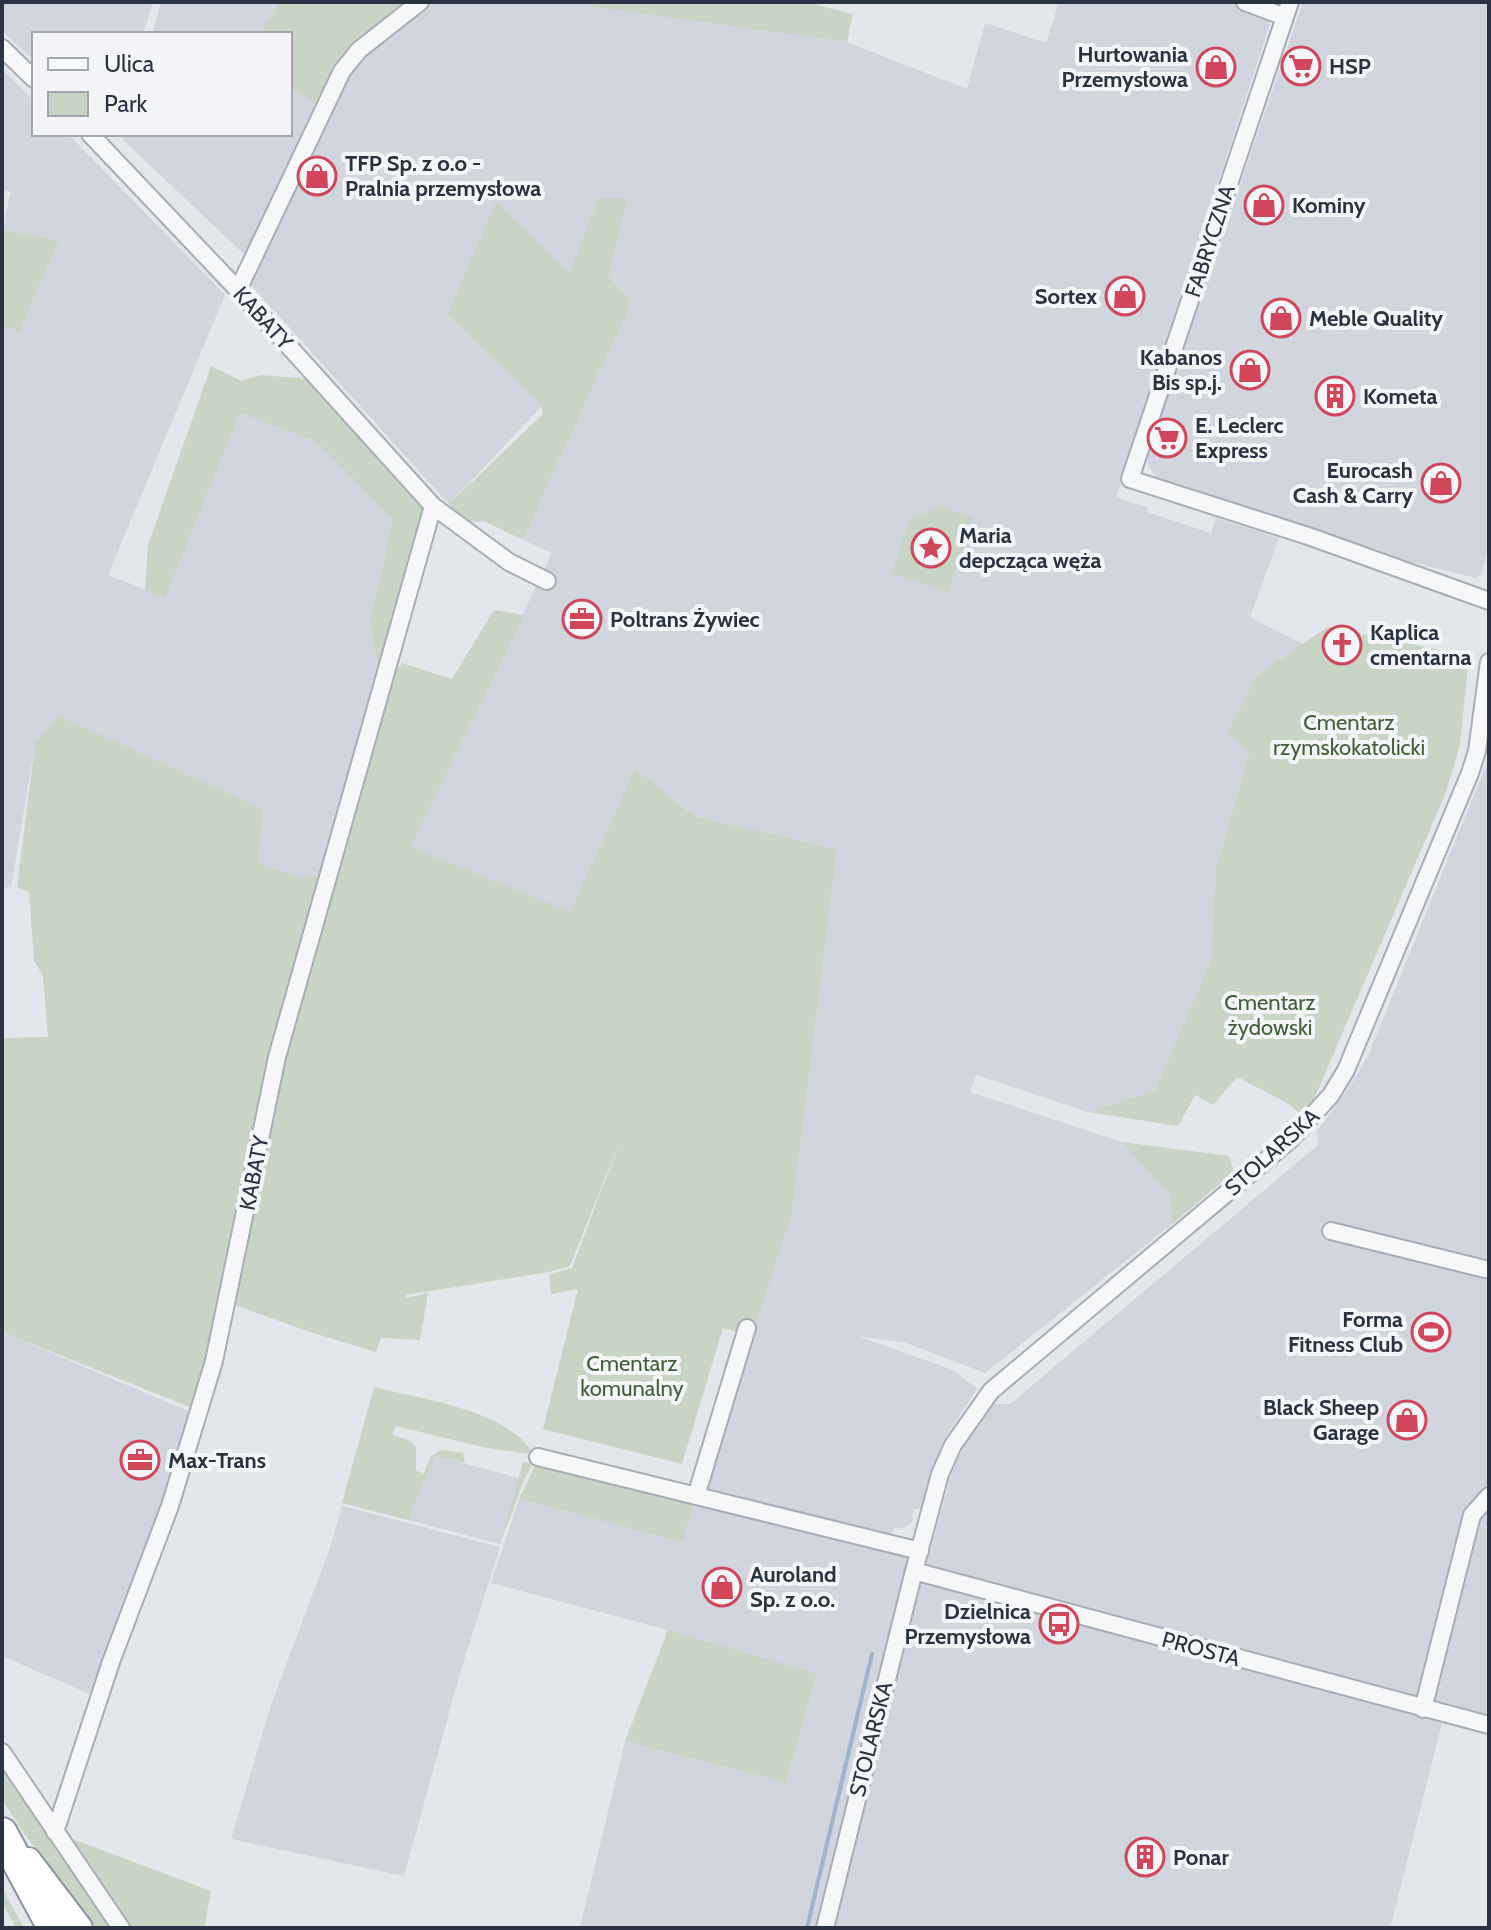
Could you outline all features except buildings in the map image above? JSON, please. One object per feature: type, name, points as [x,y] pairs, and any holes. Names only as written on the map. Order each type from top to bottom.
[{"type":"highway","points":[[2,1830],[53,1928]]},
{"type":"highway","points":[[2,1830],[79,1928]]},
{"type":"highway","points":[[2,1871],[33,1928]]},
{"type":"street","points":[[238,290],[342,71],[359,50],[420,2]]},
{"type":"street","points":[[1245,2],[1288,9]]},
{"type":"street","name":"FABRYCZNA","points":[[1288,9],[1130,479],[1311,537],[1489,601]]},
{"type":"street","points":[[2,48],[32,77]]},
{"type":"street","name":"KABATY","points":[[92,136],[238,290],[433,506],[509,562],[547,581]]},
{"type":"street","name":"KABATY","points":[[55,1832],[111,1662],[170,1506],[214,1361],[277,1057],[433,506]]},
{"type":"street","name":"STOLARSKA","points":[[825,1928],[914,1571],[940,1474],[953,1445],[991,1391],[1290,1140],[1331,1095],[1346,1070],[1470,773],[1477,751],[1489,662]]},
{"type":"street","points":[[1331,1231],[1489,1270]]},
{"type":"street","points":[[696,1496],[747,1328]]},
{"type":"street","points":[[538,1457],[920,1551]]},
{"type":"street","points":[[1423,1709],[1472,1515],[1489,1496]]},
{"type":"street","name":"PROSTA","points":[[914,1571],[1489,1725]]},
{"type":"street","points":[[2,1752],[121,1928]]},
{"type":"shaded area","points":[[2,2],[153,2],[144,32],[32,32],[32,59],[2,30]]},
{"type":"shaded area","points":[[161,2],[278,2],[261,32],[153,32]]},
{"type":"shaded area","points":[[425,2],[590,2],[589,5],[847,42],[967,89],[985,23],[1046,43],[1059,2],[1277,2],[1116,497],[1148,508],[1147,512],[1211,533],[1216,518],[1279,538],[1250,617],[1303,644],[1258,674],[1249,752],[1216,868],[1211,960],[1155,1090],[1088,1112],[976,1075],[970,1092],[1122,1142],[1170,1195],[1172,1224],[985,1373],[906,1343],[857,1336],[953,1370],[977,1389],[943,1441],[922,1509],[914,1509],[911,1523],[904,1528],[894,1528],[891,1536],[702,1488],[747,1328],[792,1213],[837,849],[694,816],[635,768],[570,913],[411,847],[552,553],[523,540],[616,336],[608,276],[626,199],[598,198],[571,274],[497,203],[447,315],[542,406],[449,504],[252,286],[260,256],[344,77]]},
{"type":"shaded area","points":[[1303,2],[1489,2],[1489,540],[1482,573],[1476,578],[1311,537],[1161,483],[1148,466],[1148,453]]},
{"type":"shaded area","points":[[2,69],[32,99],[32,136],[70,136],[225,295],[108,575],[165,597],[240,413],[317,442],[393,519],[370,621],[381,689],[329,874],[299,877],[258,863],[263,809],[57,715],[35,744],[11,887],[2,888],[2,325],[19,332],[59,241],[2,229],[11,192],[2,189]]},
{"type":"shaded area","points":[[292,90],[316,102],[245,255],[123,140],[124,136],[292,136]]},
{"type":"shaded area","points":[[1489,758],[1489,1725],[1444,1715],[1390,1928],[580,1928],[625,1741],[786,1783],[817,1675],[668,1630],[491,1583],[519,1499],[682,1542],[695,1502],[920,1551],[931,1549],[952,1471],[966,1443],[994,1404],[1010,1404],[1318,1145],[1317,1131],[1368,1056]]},
{"type":"shaded area","points":[[2,1332],[193,1413],[99,1698],[2,1656]]},
{"type":"shaded area","points":[[435,1456],[520,1478],[500,1544],[408,1520]]},
{"type":"shaded area","points":[[342,1506],[500,1547],[460,1673],[404,1876],[231,1839],[271,1705],[330,1548]]},
{"type":"green space","points":[[278,2],[406,2],[342,55],[316,102],[292,90],[292,32],[261,32]]},
{"type":"green space","points":[[590,2],[805,2],[853,14],[847,42],[589,6]]},
{"type":"green space","points":[[598,198],[627,198],[608,276],[632,301],[523,540],[484,521],[465,523],[449,504],[542,415],[542,406],[447,315],[496,202],[570,273]]},
{"type":"green space","points":[[2,229],[59,241],[19,332],[2,325]]},
{"type":"green space","name":"Cmentarz komunalny","points":[[211,366],[242,381],[260,375],[311,379],[433,506],[383,687],[402,663],[452,679],[494,610],[524,615],[411,847],[570,912],[635,768],[694,816],[837,849],[792,1213],[756,1323],[738,1332],[723,1328],[682,1464],[543,1429],[578,1289],[551,1294],[549,1275],[572,1268],[621,1138],[570,1266],[406,1295],[406,1298],[428,1293],[420,1340],[381,1338],[376,1352],[232,1304],[192,1408],[2,1332],[2,1038],[48,1037],[43,976],[34,960],[29,892],[17,887],[35,744],[57,715],[263,809],[258,863],[299,877],[329,874],[381,689],[370,621],[393,519],[317,442],[240,413],[165,598],[145,590],[148,545]]},
{"type":"green space","points":[[941,507],[973,518],[948,592],[892,573],[910,518]]},
{"type":"green space","points":[[1328,627],[1469,656],[1460,745],[1446,792],[1306,1118],[1285,1102],[1237,1077],[1213,1105],[1195,1095],[1178,1126],[1088,1112],[1155,1090],[1211,960],[1216,868],[1249,753],[1227,733],[1258,674]]},
{"type":"green space","points":[[1122,1142],[1229,1156],[1234,1172],[1172,1224],[1170,1195]]},
{"type":"green space","points":[[374,1387],[449,1405],[487,1418],[518,1436],[535,1455],[487,1448],[395,1426],[393,1435],[411,1441],[416,1448],[416,1471],[424,1473],[430,1457],[441,1450],[463,1453],[465,1463],[435,1456],[408,1520],[342,1503]]},
{"type":"green space","points":[[523,1462],[533,1463],[500,1544]]},
{"type":"green space","points":[[536,1464],[695,1502],[682,1542],[519,1499]]},
{"type":"green space","points":[[668,1630],[817,1674],[786,1783],[625,1741]]},
{"type":"green space","points":[[2,1766],[72,1868],[85,1893],[102,1905],[118,1928],[97,1928],[23,1832],[2,1799]]},
{"type":"green space","points":[[67,1837],[211,1891],[204,1928],[129,1928]]},
{"type":"green space","points":[[2,1888],[24,1928],[16,1928],[2,1902]]},
{"type":"waterway","points":[[807,1928],[872,1654]]},
{"type":"place","name":"HSP","points":[[1301,66]]},
{"type":"place","name":"Hurtowania Przemysłowa","points":[[1216,67]]},
{"type":"place","name":"TFP Sp. z o.o - Pralnia przemysłowa","points":[[317,176]]},
{"type":"place","name":"Kominy","points":[[1264,205]]},
{"type":"place","name":"Sortex","points":[[1125,296]]},
{"type":"place","name":"Meble Quality","points":[[1281,318]]},
{"type":"place","name":"Kabanos Bis sp.j.","points":[[1250,370]]},
{"type":"place","name":"Kometa","points":[[1335,396]]},
{"type":"place","name":"E. Leclerc Express","points":[[1167,438]]},
{"type":"place","name":"Eurocash Cash & Carry","points":[[1441,483]]},
{"type":"place","name":"Maria depcząca węża","points":[[931,548]]},
{"type":"place","name":"Poltrans Żywiec","points":[[582,619]]},
{"type":"place","name":"Kaplica cmentarna","points":[[1342,645]]},
{"type":"place","name":"Forma Fitness Club","points":[[1431,1332]]},
{"type":"place","name":"Black Sheep Garage","points":[[1407,1420]]},
{"type":"place","name":"Max-Trans","points":[[140,1460]]},
{"type":"place","name":"Auroland Sp. z o.o.","points":[[722,1587]]},
{"type":"place","name":"Dzielnica Przemysłowa","points":[[1059,1624]]},
{"type":"place","name":"Ponar","points":[[1145,1857]]},
{"type":"park label","name":"Cmentarz rzymskokatolicki","points":[[1349,734]]},
{"type":"park label","name":"Cmentarz żydowski","points":[[1270,1014]]}]
